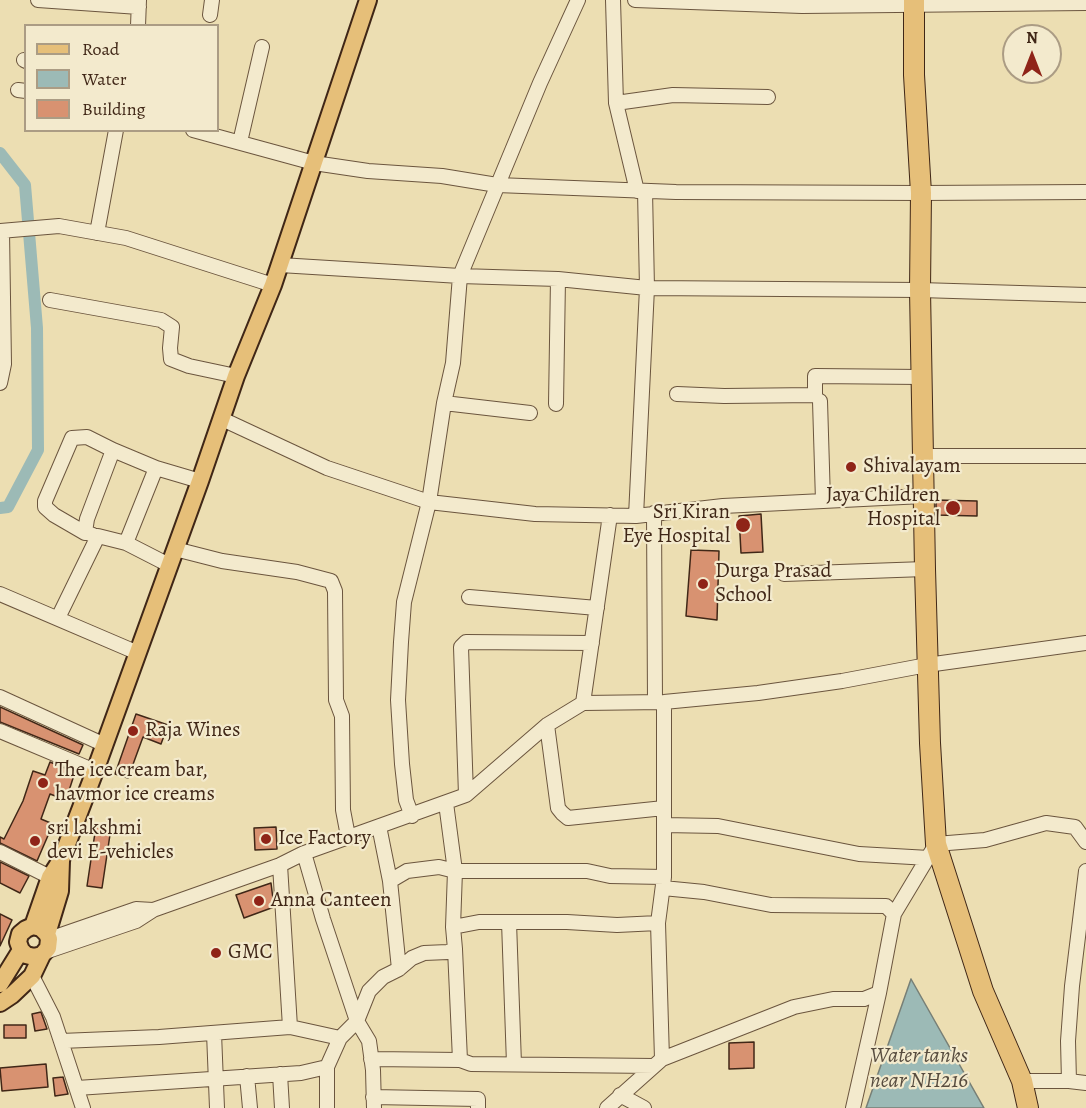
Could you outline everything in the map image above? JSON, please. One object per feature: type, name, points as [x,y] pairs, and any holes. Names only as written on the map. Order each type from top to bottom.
[{"type":"highway","points":[[914,3],[914,75],[921,193],[924,569],[933,851],[983,991],[1022,1081],[1028,1108]]},
{"type":"main road","points":[[43,941],[26,929],[20,934],[18,942],[26,955],[34,957],[43,941],[50,877],[61,860],[105,745],[236,376],[273,285],[368,0]]},
{"type":"main road","points":[[0,1003],[32,976],[60,891],[61,860]]},
{"type":"main road","points":[[0,984],[21,950]]},
{"type":"street","points":[[38,0],[139,3],[138,24]]},
{"type":"street","points":[[210,15],[212,0]]},
{"type":"street","points":[[412,816],[406,800],[399,700],[404,602],[429,502],[444,403],[453,363],[460,276],[578,0]]},
{"type":"street","points":[[613,0],[616,103],[641,191],[647,288],[636,516]]},
{"type":"street","points":[[635,0],[802,6],[914,3],[1086,3]]},
{"type":"street","points":[[240,142],[262,47]]},
{"type":"street","points":[[616,103],[672,95],[768,97]]},
{"type":"street","points":[[97,232],[116,132]]},
{"type":"street","points":[[201,132],[314,164],[497,185],[641,191],[1086,192]]},
{"type":"street","points":[[0,383],[2,364],[1,231],[59,226],[97,232],[126,238],[273,285]]},
{"type":"street","points":[[280,265],[460,276],[558,279],[647,288],[920,290],[1086,295]]},
{"type":"street","points":[[556,404],[558,279]]},
{"type":"street","points":[[50,300],[161,320],[172,327],[171,359],[189,366],[236,376]]},
{"type":"street","points":[[677,394],[815,395],[815,376],[921,377]]},
{"type":"street","points":[[820,401],[823,501]]},
{"type":"street","points":[[444,403],[530,413]]},
{"type":"street","points":[[222,419],[327,468],[429,502],[536,514],[636,516],[723,506],[923,496]]},
{"type":"street","points":[[169,565],[126,543],[92,534],[54,515],[45,507],[45,501],[72,438],[87,437],[156,468],[200,481]]},
{"type":"street","points":[[58,618],[92,534],[87,519],[113,450]]},
{"type":"street","points":[[923,456],[1086,456]]},
{"type":"street","points":[[126,543],[156,468]]},
{"type":"street","points":[[654,513],[664,808],[663,882],[658,923],[658,1063]]},
{"type":"street","points":[[583,703],[610,515]]},
{"type":"street","points":[[176,549],[222,561],[297,572],[331,581],[336,591],[336,700],[342,716],[343,810],[347,831],[351,837]]},
{"type":"street","points":[[784,574],[924,569]]},
{"type":"street","points":[[0,594],[138,652]]},
{"type":"street","points":[[469,597],[597,608]]},
{"type":"street","points":[[466,795],[461,647],[466,642],[592,643]]},
{"type":"street","points":[[43,941],[136,909],[153,910],[471,793],[547,725],[583,703],[660,702],[758,693],[842,681],[927,665],[1086,643]]},
{"type":"street","points":[[0,697],[105,745]]},
{"type":"street","points":[[547,725],[558,808],[568,818],[664,808]]},
{"type":"street","points":[[0,731],[95,771]]},
{"type":"street","points":[[446,802],[455,871],[453,927],[460,1060]]},
{"type":"street","points":[[664,825],[718,826],[859,854],[933,851],[985,840],[1046,823],[1075,827],[1086,842]]},
{"type":"street","points":[[379,826],[390,881],[399,969]]},
{"type":"street","points":[[853,1108],[894,914],[933,851]]},
{"type":"street","points":[[0,852],[50,877]]},
{"type":"street","points":[[304,853],[357,1021],[369,1041],[374,1102],[478,1099],[478,1108]]},
{"type":"street","points":[[280,865],[290,1027]]},
{"type":"street","points":[[390,881],[407,871],[439,867],[455,871],[587,871],[663,882],[771,905],[886,906],[894,914]]},
{"type":"street","points":[[1070,1081],[1068,1041],[1079,985],[1086,871]]},
{"type":"street","points":[[453,927],[479,922],[617,925],[658,923]]},
{"type":"street","points":[[509,922],[514,1064]]},
{"type":"street","points":[[327,1108],[327,1067],[340,1038],[357,1021],[369,991],[383,977],[399,969],[412,957],[424,953],[454,950]]},
{"type":"street","points":[[32,976],[53,1017],[83,1108]]},
{"type":"street","points":[[607,1108],[658,1063],[794,1007],[833,999],[864,999],[879,993]]},
{"type":"street","points":[[61,1041],[159,1037],[290,1027],[340,1038]]},
{"type":"street","points":[[214,1033],[217,1108]]},
{"type":"street","points":[[371,1059],[460,1060],[471,1064],[658,1063]]},
{"type":"street","points":[[78,1088],[280,1074],[327,1067]]},
{"type":"street","points":[[280,1074],[282,1108]]},
{"type":"street","points":[[247,1076],[250,1108]]},
{"type":"street","points":[[1022,1081],[1086,1083]]},
{"type":"street","points":[[620,1095],[644,1108]]},
{"type":"water","name":"Water tanks near NH216","points":[[911,979],[984,1108],[866,1108]]},
{"type":"building","points":[[936,500],[977,501],[977,516],[936,515]]},
{"type":"building","points":[[761,514],[763,552],[741,553],[739,516]]},
{"type":"building","name":"Durga Prasad School","points":[[691,550],[719,551],[717,620],[686,616]]},
{"type":"building","points":[[0,707],[83,745],[79,754],[0,722]]},
{"type":"building","points":[[136,714],[168,725],[161,744],[143,737],[128,778],[115,774]]},
{"type":"building","points":[[50,762],[75,772],[66,800],[50,794],[41,819],[53,824],[37,861],[0,843],[0,837],[4,839],[23,801],[33,771],[45,775]]},
{"type":"building","points":[[96,826],[111,828],[102,888],[87,886]]},
{"type":"building","name":"Ice Factory","points":[[276,827],[277,849],[255,850],[254,828]]},
{"type":"building","points":[[0,862],[29,876],[20,893],[0,883]]},
{"type":"building","points":[[271,883],[274,907],[244,918],[236,895]]},
{"type":"building","points":[[0,914],[12,920],[0,946]]},
{"type":"building","points":[[41,1012],[47,1029],[35,1031],[32,1014]]},
{"type":"building","points":[[4,1025],[26,1025],[26,1038],[4,1038]]},
{"type":"building","points":[[754,1042],[754,1068],[729,1069],[729,1043]]},
{"type":"building","points":[[46,1064],[48,1087],[2,1091],[0,1068]]},
{"type":"building","points":[[63,1077],[68,1094],[55,1096],[53,1078]]},
{"type":"waterway","points":[[0,153],[25,185],[37,328],[38,450],[8,507],[0,508]]},
{"type":"place","name":"Shivalayam","points":[[851,467]]},
{"type":"place","name":"Jaya Children Hospital","points":[[953,508]]},
{"type":"place","name":"Sri Kiran Eye Hospital","points":[[743,525]]},
{"type":"place","name":"Durga Prasad School","points":[[703,584]]},
{"type":"place","name":"Raja Wines","points":[[133,731]]},
{"type":"place","name":"The ice cream bar, havmor ice creams","points":[[43,783]]},
{"type":"place","name":"Ice Factory","points":[[266,839]]},
{"type":"place","name":"sri lakshmi devi E-vehicles","points":[[35,841]]},
{"type":"place","name":"Anna Canteen","points":[[259,901]]},
{"type":"place","name":"GMC","points":[[216,953]]}]
